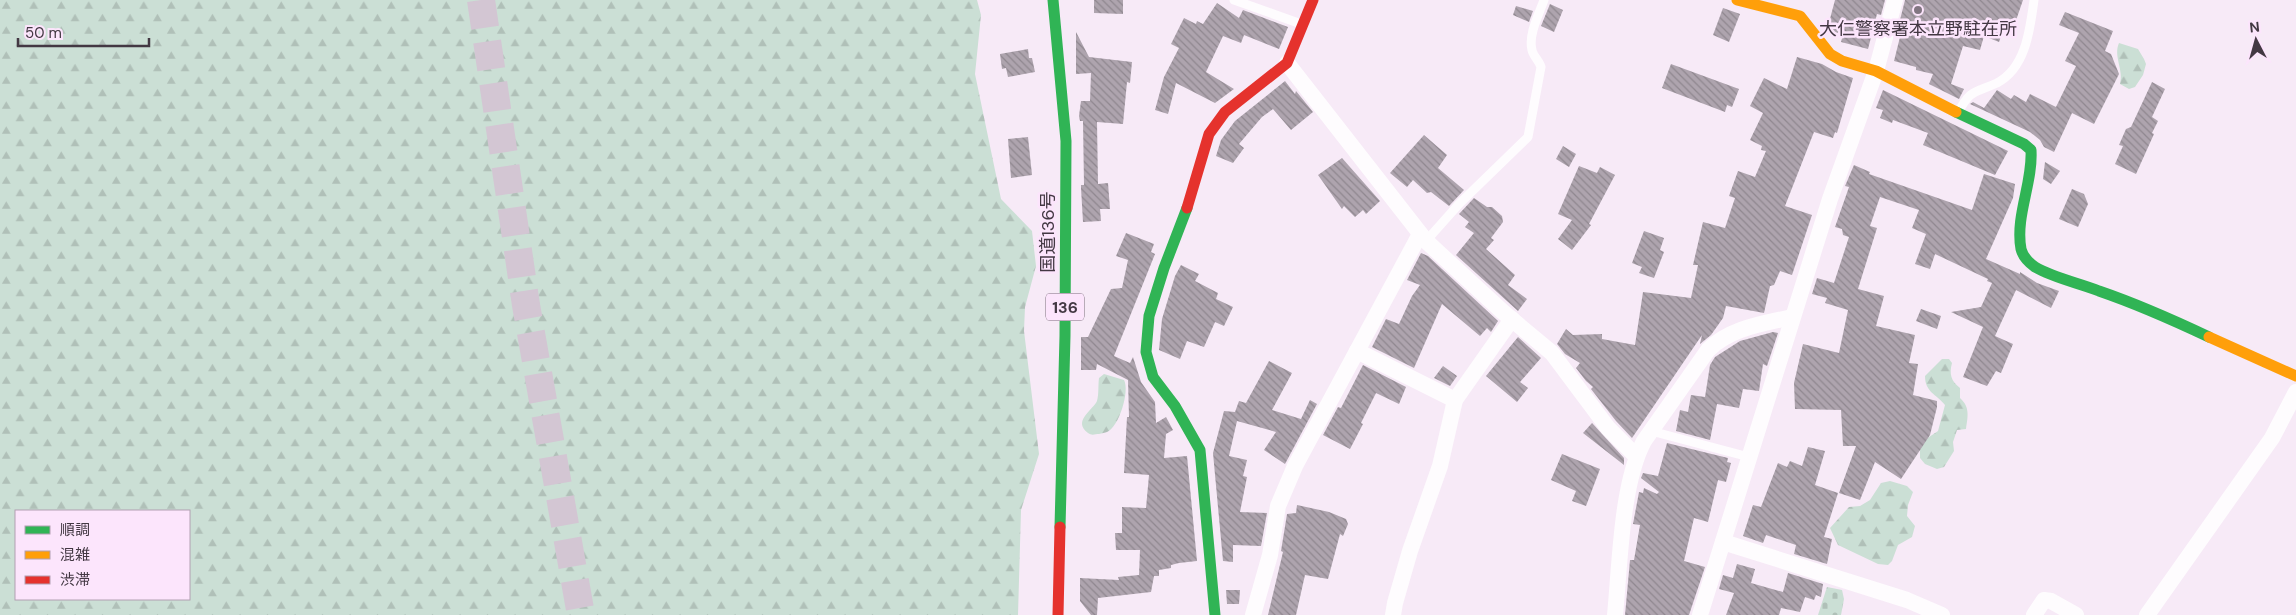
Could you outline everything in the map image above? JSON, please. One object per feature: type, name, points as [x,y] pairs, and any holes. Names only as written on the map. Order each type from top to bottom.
[{"type":"main road","name":"国道136号","points":[[1053,0],[1066,141],[1065,336],[1058,615]]},
{"type":"main road","points":[[1215,615],[1200,450],[1175,406],[1153,377],[1148,365],[1146,336],[1153,300],[1190,202],[1209,134],[1225,112],[1287,63],[1314,0]]},
{"type":"main road","points":[[1737,0],[1800,16],[1830,54],[1842,61],[1876,71],[2024,144],[2031,150],[2032,168],[2020,234],[2022,253],[2027,261],[2041,270],[2102,291],[2296,376]]},
{"type":"street","points":[[1700,615],[1792,316],[1830,200],[1876,71],[1895,0]]},
{"type":"street","points":[[1287,63],[1423,238],[1552,354],[1608,428],[1636,456]]},
{"type":"street","points":[[1253,615],[1270,555],[1278,506],[1295,466],[1357,351],[1423,238]]},
{"type":"street","points":[[1615,615],[1627,497],[1636,456],[1651,431],[1708,350],[1718,340],[1748,328],[1792,316]]},
{"type":"street","points":[[1393,615],[1394,603],[1410,551],[1440,466],[1455,400],[1512,319]]},
{"type":"street","points":[[1357,351],[1455,400]]},
{"type":"street","points":[[2147,615],[2272,438],[2296,392]]},
{"type":"street","points":[[1723,542],[1907,600],[1942,615]]},
{"type":"street","points":[[2034,615],[2044,600],[2051,601],[2076,615]]},
{"type":"lane","points":[[1234,0],[1304,25]]},
{"type":"lane","points":[[1423,238],[1528,137],[1541,67],[1539,60],[1532,53],[1530,45],[1544,0]]},
{"type":"lane","points":[[1958,113],[1966,97],[1998,82],[2014,68],[2022,55],[2030,31],[2034,0]]},
{"type":"lane","points":[[1651,431],[1749,457]]},
{"type":"green space","points":[[0,0],[977,0],[981,15],[975,74],[1001,199],[1032,231],[1036,266],[1025,307],[1024,331],[1039,454],[1021,510],[1018,615],[0,615]]},
{"type":"green space","points":[[2119,43],[2138,49],[2146,64],[2143,75],[2135,87],[2129,89],[2120,84],[2121,74],[2117,53]]},
{"type":"green space","points":[[1942,359],[1949,359],[1952,363],[1952,377],[1960,388],[1960,398],[1967,408],[1968,416],[1966,429],[1957,430],[1953,442],[1954,451],[1944,467],[1937,469],[1925,464],[1920,458],[1920,451],[1917,445],[1938,431],[1945,405],[1929,389],[1925,376]]},
{"type":"green space","points":[[1104,374],[1124,380],[1126,392],[1119,416],[1111,429],[1105,433],[1091,434],[1084,429],[1082,424],[1085,416],[1097,401],[1099,378]]},
{"type":"green space","points":[[1890,481],[1907,486],[1913,492],[1908,505],[1907,516],[1915,526],[1912,537],[1898,545],[1892,561],[1888,565],[1878,564],[1838,545],[1830,528],[1849,507],[1860,506],[1870,500],[1881,483]]},
{"type":"green space","points":[[1827,587],[1842,590],[1844,599],[1841,615],[1818,615]]},
{"type":"building","points":[[1094,0],[1123,0],[1123,14],[1094,13]]},
{"type":"building","points":[[1835,0],[1885,0],[1881,15],[1877,14],[1868,49],[1841,42],[1843,35],[1827,30]]},
{"type":"building","points":[[1905,0],[2023,0],[2012,32],[2004,29],[1999,42],[1984,36],[1980,50],[1963,46],[1951,84],[1964,89],[1959,99],[1929,84],[1933,74],[1916,70],[1916,67],[1894,61],[1904,21],[1900,20]]},
{"type":"building","points":[[1217,3],[1239,18],[1243,10],[1288,27],[1279,49],[1244,35],[1241,43],[1223,36],[1206,72],[1234,89],[1215,103],[1176,83],[1168,114],[1155,110],[1164,77],[1179,48],[1171,44],[1184,18],[1196,24],[1197,21],[1203,24]]},
{"type":"building","points":[[1550,4],[1563,10],[1554,32],[1541,26]]},
{"type":"building","points":[[1516,6],[1533,11],[1529,22],[1513,15]]},
{"type":"building","points":[[1723,8],[1740,14],[1729,42],[1713,35]]},
{"type":"building","points":[[2065,12],[2113,31],[2105,51],[2111,54],[2119,74],[2094,124],[2072,113],[2054,152],[2044,147],[2040,140],[2030,132],[1970,104],[1973,102],[1984,108],[1997,90],[2011,99],[2014,95],[2026,102],[2030,94],[2056,107],[2076,66],[2065,61],[2079,33],[2059,25]]},
{"type":"building","points":[[1076,32],[1089,57],[1132,62],[1130,83],[1127,82],[1123,124],[1097,122],[1098,184],[1108,183],[1110,209],[1100,209],[1101,221],[1083,222],[1081,185],[1084,185],[1083,121],[1080,121],[1079,116],[1081,101],[1090,101],[1091,73],[1076,74]]},
{"type":"building","points":[[1028,49],[1029,58],[1032,58],[1035,72],[1008,77],[1006,68],[1002,69],[1000,54]]},
{"type":"building","points":[[1797,57],[1822,64],[1836,72],[1853,78],[1837,133],[1835,132],[1833,138],[1814,132],[1785,206],[1812,215],[1792,275],[1780,271],[1774,285],[1770,286],[1764,313],[1726,306],[1723,318],[1711,335],[1700,344],[1702,335],[1632,438],[1616,421],[1591,389],[1593,387],[1576,368],[1580,363],[1565,354],[1557,344],[1566,329],[1573,335],[1602,334],[1602,339],[1635,345],[1643,292],[1691,298],[1698,265],[1693,265],[1703,222],[1725,228],[1735,198],[1729,196],[1738,171],[1755,177],[1766,151],[1761,150],[1762,146],[1750,140],[1763,113],[1750,106],[1764,78],[1787,89]]},
{"type":"building","points":[[1671,64],[1739,89],[1732,107],[1727,105],[1725,112],[1662,88]]},
{"type":"building","points":[[1285,81],[1313,112],[1291,130],[1273,109],[1262,117],[1239,144],[1244,148],[1233,163],[1216,156],[1221,140],[1235,121]]},
{"type":"building","points":[[2152,82],[2165,89],[2152,117],[2158,121],[2152,133],[2154,134],[2136,174],[2115,164],[2123,146],[2119,145],[2126,129],[2131,127]]},
{"type":"building","points":[[1883,90],[2008,151],[1995,175],[1923,145],[1928,133],[1893,120],[1892,123],[1880,118],[1883,110],[1876,108]]},
{"type":"building","points":[[1424,135],[1447,155],[1438,168],[1464,190],[1449,206],[1431,192],[1427,193],[1413,180],[1407,187],[1390,173]]},
{"type":"building","points":[[1028,137],[1032,175],[1011,178],[1008,139]]},
{"type":"building","points":[[1563,146],[1576,154],[1569,167],[1556,159]]},
{"type":"building","points":[[1342,158],[1380,201],[1366,214],[1363,210],[1355,217],[1344,206],[1342,209],[1318,175]]},
{"type":"building","points":[[2045,162],[2060,171],[2051,184],[2043,179]]},
{"type":"building","points":[[1854,165],[1870,172],[1869,174],[1972,210],[1984,174],[2015,184],[2013,198],[1986,259],[2020,274],[2020,272],[2037,283],[2059,291],[2051,308],[2016,290],[1995,336],[2013,344],[2001,373],[1996,371],[1987,386],[1963,377],[1983,327],[1951,312],[1981,307],[1992,283],[1987,281],[1988,279],[1935,254],[1930,269],[1915,264],[1926,234],[1912,228],[1919,210],[1880,197],[1870,226],[1877,228],[1858,289],[1884,296],[1876,326],[1915,335],[1909,363],[1918,364],[1913,395],[1937,401],[1937,407],[1930,435],[1901,479],[1875,462],[1860,500],[1839,493],[1856,446],[1843,446],[1841,410],[1795,409],[1794,383],[1803,344],[1839,353],[1848,310],[1825,303],[1827,298],[1812,294],[1817,278],[1834,283],[1849,237],[1843,235],[1842,229],[1835,227],[1849,187],[1845,186]]},
{"type":"building","points":[[1579,166],[1597,173],[1600,167],[1615,175],[1589,224],[1591,225],[1572,250],[1558,239],[1572,220],[1558,214]]},
{"type":"building","points":[[2072,189],[2084,194],[2088,204],[2078,227],[2059,219]]},
{"type":"building","points":[[1474,198],[1487,207],[1492,207],[1502,216],[1503,222],[1491,238],[1494,240],[1486,249],[1515,275],[1508,285],[1527,299],[1518,311],[1456,255],[1474,233],[1465,227],[1469,222],[1459,214]]},
{"type":"building","points":[[1644,231],[1664,238],[1660,250],[1664,252],[1654,278],[1639,273],[1642,267],[1632,263]]},
{"type":"building","points":[[1126,233],[1154,244],[1151,252],[1155,254],[1114,356],[1130,363],[1133,357],[1141,382],[1155,402],[1156,423],[1166,417],[1173,430],[1166,434],[1164,458],[1187,456],[1197,561],[1179,563],[1171,565],[1171,568],[1159,570],[1159,576],[1154,576],[1151,592],[1098,598],[1097,615],[1091,615],[1080,601],[1080,578],[1119,580],[1118,577],[1139,575],[1140,550],[1116,550],[1115,533],[1122,533],[1122,507],[1146,508],[1149,475],[1124,473],[1127,417],[1129,417],[1128,380],[1097,364],[1096,370],[1081,370],[1081,337],[1088,337],[1111,289],[1122,288],[1128,260],[1116,256]]},
{"type":"building","points":[[1421,253],[1428,256],[1498,321],[1491,332],[1487,328],[1480,336],[1442,304],[1414,368],[1372,347],[1386,319],[1399,324],[1412,296],[1420,285],[1407,280]]},
{"type":"building","points":[[1181,265],[1199,274],[1195,281],[1218,293],[1216,299],[1233,307],[1224,326],[1215,322],[1204,347],[1187,341],[1180,359],[1159,350],[1162,319],[1175,276]]},
{"type":"building","points":[[1921,309],[1941,316],[1937,329],[1916,321]]},
{"type":"building","points":[[1773,332],[1778,333],[1767,366],[1763,364],[1759,391],[1743,389],[1739,408],[1717,404],[1710,440],[1676,431],[1680,410],[1688,412],[1691,395],[1705,397],[1710,365],[1715,357],[1740,341]]},
{"type":"building","points":[[1518,337],[1541,358],[1520,382],[1528,388],[1517,402],[1486,376]]},
{"type":"building","points":[[1269,361],[1292,373],[1272,410],[1301,419],[1310,400],[1317,404],[1285,464],[1264,450],[1276,432],[1237,421],[1229,456],[1247,460],[1243,476],[1247,477],[1240,512],[1267,513],[1261,546],[1233,545],[1233,562],[1223,561],[1213,453],[1224,411],[1235,412],[1239,401],[1246,403]]},
{"type":"building","points":[[1363,365],[1406,387],[1399,404],[1376,393],[1350,449],[1323,435],[1338,407],[1341,408]]},
{"type":"building","points":[[1443,366],[1457,376],[1450,386],[1434,378]]},
{"type":"building","points":[[1592,423],[1624,458],[1624,465],[1583,433]]},
{"type":"building","points":[[1667,443],[1728,458],[1727,462],[1731,463],[1726,482],[1718,480],[1708,522],[1694,518],[1684,561],[1705,567],[1689,615],[1625,615],[1630,560],[1634,560],[1640,525],[1633,524],[1639,492],[1643,493],[1644,488],[1657,494],[1659,492],[1641,478],[1643,473],[1658,476]]},
{"type":"building","points":[[1808,447],[1825,451],[1815,485],[1838,493],[1824,537],[1832,539],[1827,564],[1794,554],[1796,545],[1766,535],[1763,543],[1743,536],[1753,505],[1761,507],[1778,463],[1787,467],[1790,461],[1802,466]]},
{"type":"building","points":[[1562,454],[1600,469],[1586,506],[1572,501],[1576,491],[1551,480]]},
{"type":"building","points":[[1297,505],[1329,512],[1346,519],[1348,524],[1343,536],[1340,534],[1328,579],[1305,575],[1296,615],[1268,615],[1283,552],[1281,551],[1287,514],[1296,513]]},
{"type":"building","points":[[1737,564],[1755,569],[1751,583],[1783,592],[1788,573],[1823,584],[1821,597],[1816,595],[1814,600],[1805,597],[1800,612],[1781,608],[1779,615],[1726,615],[1734,593],[1719,589],[1723,575],[1733,578]]},
{"type":"building","points":[[1226,590],[1240,590],[1239,604],[1227,604]]},
{"type":"tunnel","points":[[481,0],[526,305],[581,615]]},
{"type":"traffic: fast","points":[[1053,0],[1066,141],[1065,336],[1060,527]]},
{"type":"traffic: fast","points":[[1956,112],[2024,144],[2031,150],[2031,162],[2020,224],[2021,249],[2024,257],[2030,263],[2050,274],[2127,301],[2209,337]]},
{"type":"traffic: fast","points":[[1187,208],[1164,268],[1149,316],[1146,352],[1153,377],[1175,406],[1200,450],[1215,615]]},
{"type":"traffic: slow","points":[[1737,0],[1800,16],[1830,54],[1842,61],[1876,71],[1956,112]]},
{"type":"traffic: slow","points":[[2209,337],[2296,376]]},
{"type":"traffic: jam","points":[[1187,208],[1209,134],[1225,112],[1287,63],[1313,0]]},
{"type":"traffic: jam","points":[[1058,615],[1060,527]]},
{"type":"place","name":"大仁警察署本立野駐在所","points":[[1918,10]]}]
